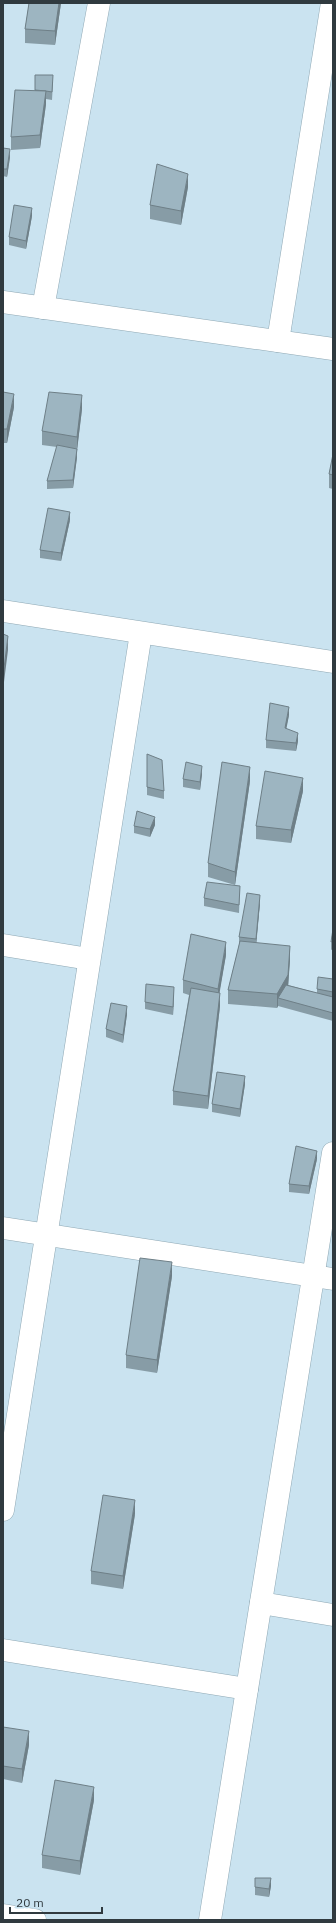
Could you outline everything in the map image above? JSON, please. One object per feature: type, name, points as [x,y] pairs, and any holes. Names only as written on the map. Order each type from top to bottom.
[{"type":"street","points":[[43,308],[99,3]]},
{"type":"street","points":[[278,341],[332,3]]},
{"type":"street","points":[[3,302],[333,349]]},
{"type":"street","points":[[3,611],[333,662]]},
{"type":"street","points":[[3,1510],[141,633]]},
{"type":"street","points":[[3,945],[89,959]]},
{"type":"street","points":[[210,1920],[261,1603],[323,1277],[333,1153]]},
{"type":"street","points":[[3,1228],[323,1277]]},
{"type":"street","points":[[261,1603],[333,1614]]},
{"type":"street","points":[[3,1650],[247,1689]]},
{"type":"street","points":[[3,1915],[35,1920]]},
{"type":"building","points":[[29,3],[59,3],[55,31],[25,29]]},
{"type":"building","points":[[35,75],[53,75],[52,92],[35,90]]},
{"type":"building","points":[[15,90],[46,91],[40,135],[11,137]]},
{"type":"building","points":[[3,148],[10,149],[7,169],[3,169]]},
{"type":"building","points":[[157,164],[188,174],[181,211],[150,205]]},
{"type":"building","points":[[14,205],[32,208],[26,241],[9,237]]},
{"type":"building","points":[[3,392],[14,394],[7,429],[3,429]]},
{"type":"building","points":[[49,392],[82,395],[77,437],[42,431]]},
{"type":"building","points":[[57,445],[77,449],[73,480],[47,481]]},
{"type":"building","points":[[333,454],[333,475],[329,474]]},
{"type":"building","points":[[48,508],[70,512],[61,553],[40,550]]},
{"type":"building","points":[[3,634],[8,636],[3,676]]},
{"type":"building","points":[[270,703],[289,707],[285,728],[298,733],[296,743],[266,740]]},
{"type":"building","points":[[147,754],[162,760],[164,791],[147,787]]},
{"type":"building","points":[[186,762],[202,766],[200,782],[183,779]]},
{"type":"building","points":[[222,762],[250,767],[235,872],[208,863]]},
{"type":"building","points":[[265,771],[303,778],[291,830],[256,826]]},
{"type":"building","points":[[137,811],[155,817],[150,829],[134,826]]},
{"type":"building","points":[[207,882],[240,886],[239,905],[204,898]]},
{"type":"building","points":[[247,893],[260,895],[256,939],[239,937]]},
{"type":"building","points":[[333,929],[333,941],[331,942]]},
{"type":"building","points":[[191,934],[226,942],[218,989],[183,980]]},
{"type":"building","points":[[240,941],[290,946],[288,975],[277,994],[228,990]]},
{"type":"building","points":[[318,977],[333,979],[333,992],[317,989]]},
{"type":"building","points":[[146,984],[174,987],[173,1007],[145,1002]]},
{"type":"building","points":[[286,985],[333,997],[333,1013],[278,998]]},
{"type":"building","points":[[191,988],[220,993],[208,1096],[173,1091]]},
{"type":"building","points":[[111,1003],[127,1006],[123,1035],[106,1029]]},
{"type":"building","points":[[217,1072],[245,1076],[240,1109],[212,1104]]},
{"type":"building","points":[[296,1146],[317,1151],[309,1186],[289,1184]]},
{"type":"building","points":[[140,1258],[172,1262],[157,1360],[126,1355]]},
{"type":"building","points":[[103,1495],[135,1500],[123,1576],[91,1571]]},
{"type":"building","points":[[3,1727],[29,1731],[22,1769],[3,1766]]},
{"type":"building","points":[[55,1780],[94,1787],[80,1861],[42,1855]]},
{"type":"building","points":[[255,1878],[271,1878],[269,1889],[255,1887]]}]
